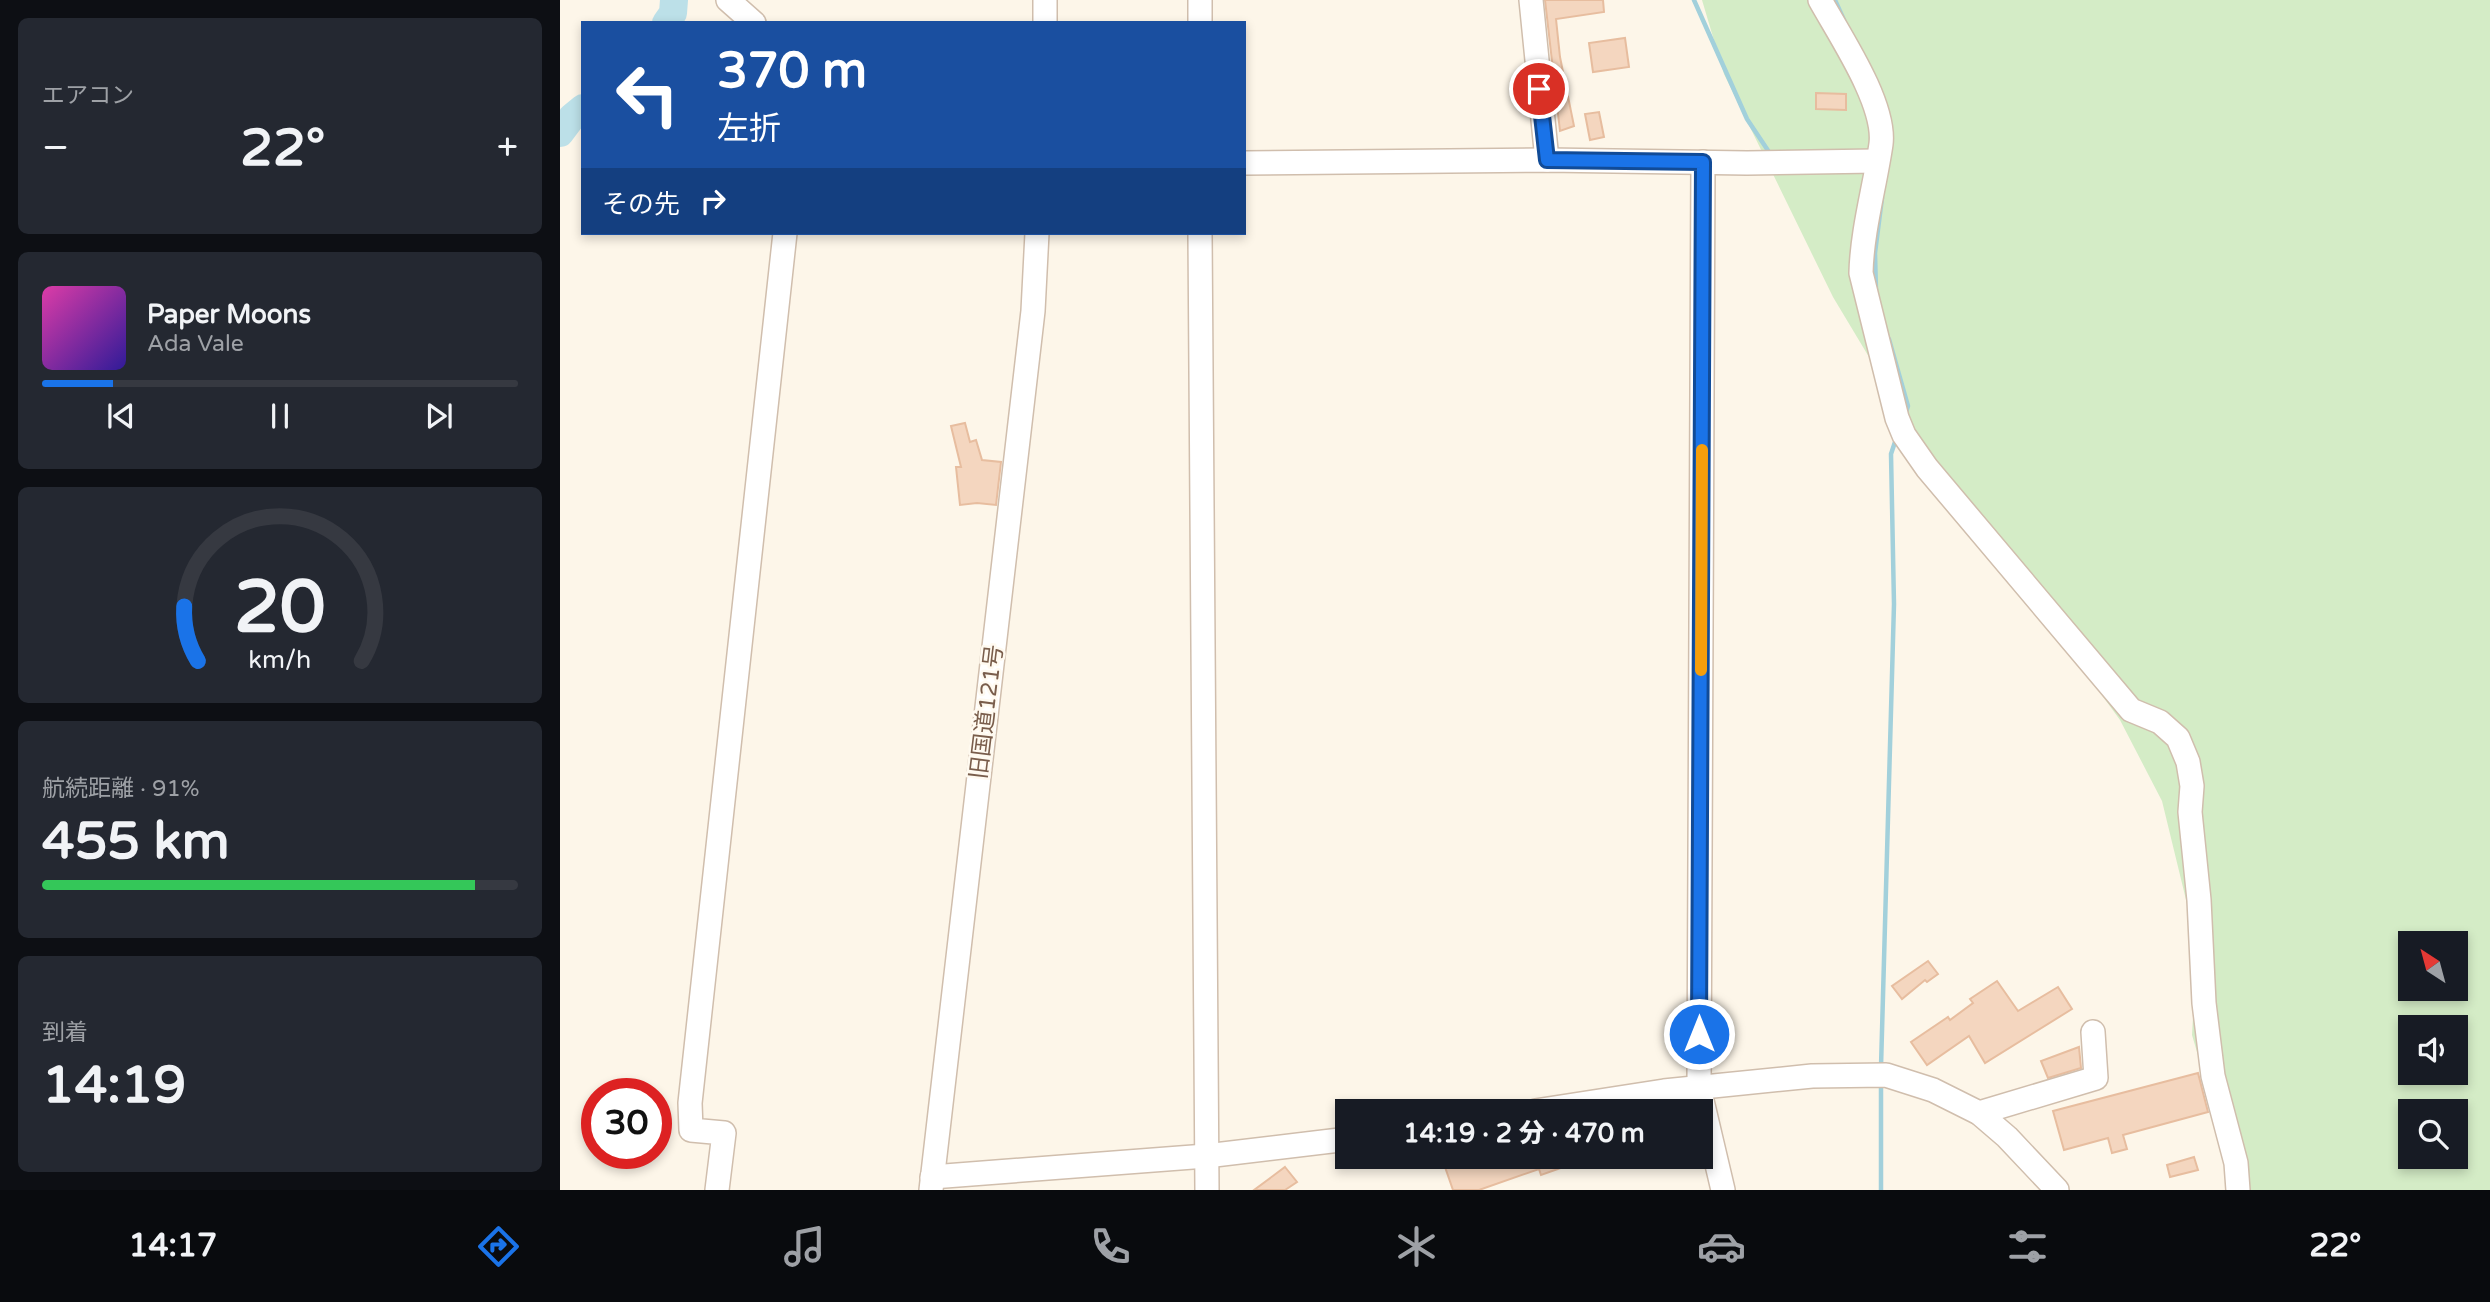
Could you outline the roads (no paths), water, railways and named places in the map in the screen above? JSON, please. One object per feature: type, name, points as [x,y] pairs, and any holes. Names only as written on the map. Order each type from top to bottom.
[{"type":"street","points":[[728,0],[752,21]]},
{"type":"street","points":[[1045,0],[1045,21]]},
{"type":"street","points":[[1200,0],[1200,21]]},
{"type":"street","points":[[1531,0],[1547,160]]},
{"type":"street","points":[[1821,0],[1871,94],[1880,130],[1881,143],[1861,257],[1861,273],[1897,418],[1904,435],[1927,468],[2131,710],[2160,722],[2178,738],[2188,762],[2192,786],[2190,812],[2199,900],[2204,1003],[2213,1076],[2236,1163],[2238,1190]]},
{"type":"street","points":[[1246,163],[1876,161]]},
{"type":"street","points":[[1703,162],[1699,1088],[1723,1190]]},
{"type":"street","points":[[717,1190],[724,1133],[691,1130],[690,1103],[785,235]]},
{"type":"street","name":"旧国道121号","points":[[932,1184],[1034,311],[1037,235]]},
{"type":"street","points":[[1200,235],[1207,1190]]},
{"type":"street","points":[[1979,1113],[2096,1078],[2093,1032]]},
{"type":"street","points":[[1612,1099],[1812,1076],[1886,1075],[1933,1090],[1979,1113],[2007,1137],[2057,1190]]},
{"type":"street","points":[[932,1184],[1000,1181],[1335,1141]]},
{"type":"waterway","points":[[667,21],[673,13],[674,0]]},
{"type":"waterway","points":[[1694,0],[1747,119],[1772,153]]},
{"type":"waterway","points":[[1835,0],[1844,20]]},
{"type":"waterway","points":[[560,133],[581,110]]},
{"type":"waterway","points":[[1876,290],[1875,253],[1882,198]]},
{"type":"waterway","points":[[1889,339],[1908,406],[1905,415]]},
{"type":"waterway","points":[[1881,1067],[1894,604],[1891,454],[1896,439]]},
{"type":"waterway","points":[[1881,1082],[1881,1190]]}]
